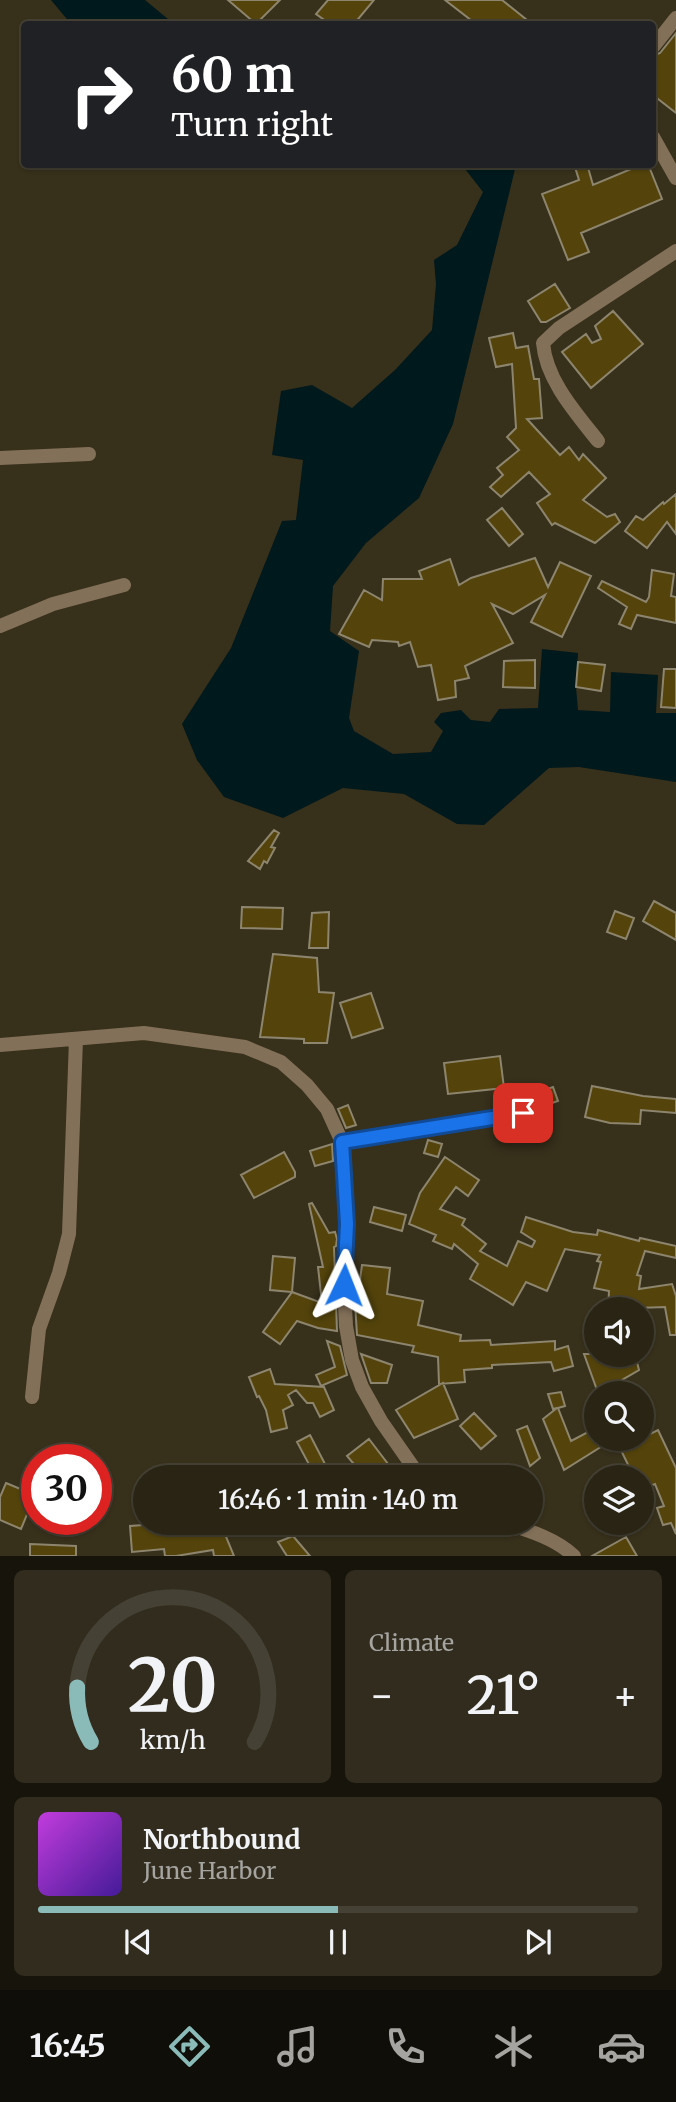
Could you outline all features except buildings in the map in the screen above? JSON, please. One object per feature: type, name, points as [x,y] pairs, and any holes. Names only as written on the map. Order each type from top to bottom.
[{"type":"street","points":[[656,43],[676,18]]},
{"type":"street","points":[[656,142],[676,178]]},
{"type":"street","points":[[598,441],[551,375],[544,354],[544,343],[558,328],[676,251]]},
{"type":"street","points":[[0,458],[89,454]]},
{"type":"street","points":[[0,626],[53,604],[124,584]]},
{"type":"street","points":[[0,1045],[144,1033],[245,1047],[281,1062],[307,1085],[327,1109],[342,1142],[347,1224],[344,1285],[346,1326],[352,1360],[362,1387],[381,1421],[412,1465]]},
{"type":"street","points":[[32,1397],[39,1329],[59,1273],[69,1234],[76,1039]]},
{"type":"street","points":[[342,1142],[514,1114],[531,1115],[540,1121]]},
{"type":"street","points":[[539,1535],[565,1548],[574,1556]]},
{"type":"water","points":[[51,0],[145,0],[170,21],[68,21]]},
{"type":"water","points":[[464,168],[515,168],[453,424],[419,498],[366,543],[333,586],[330,631],[359,651],[349,718],[354,731],[393,754],[431,752],[443,731],[434,722],[441,713],[461,710],[471,720],[490,722],[499,709],[538,708],[542,649],[578,653],[578,710],[610,712],[611,672],[658,675],[656,713],[676,713],[676,782],[579,767],[549,768],[484,825],[457,824],[404,794],[343,788],[283,818],[224,797],[197,760],[182,724],[231,648],[282,521],[296,520],[303,460],[272,455],[281,391],[312,385],[352,408],[395,370],[432,330],[436,284],[434,260],[457,245],[483,192]]},
{"type":"route","points":[[344,1285],[347,1224],[342,1142],[523,1113]]}]
